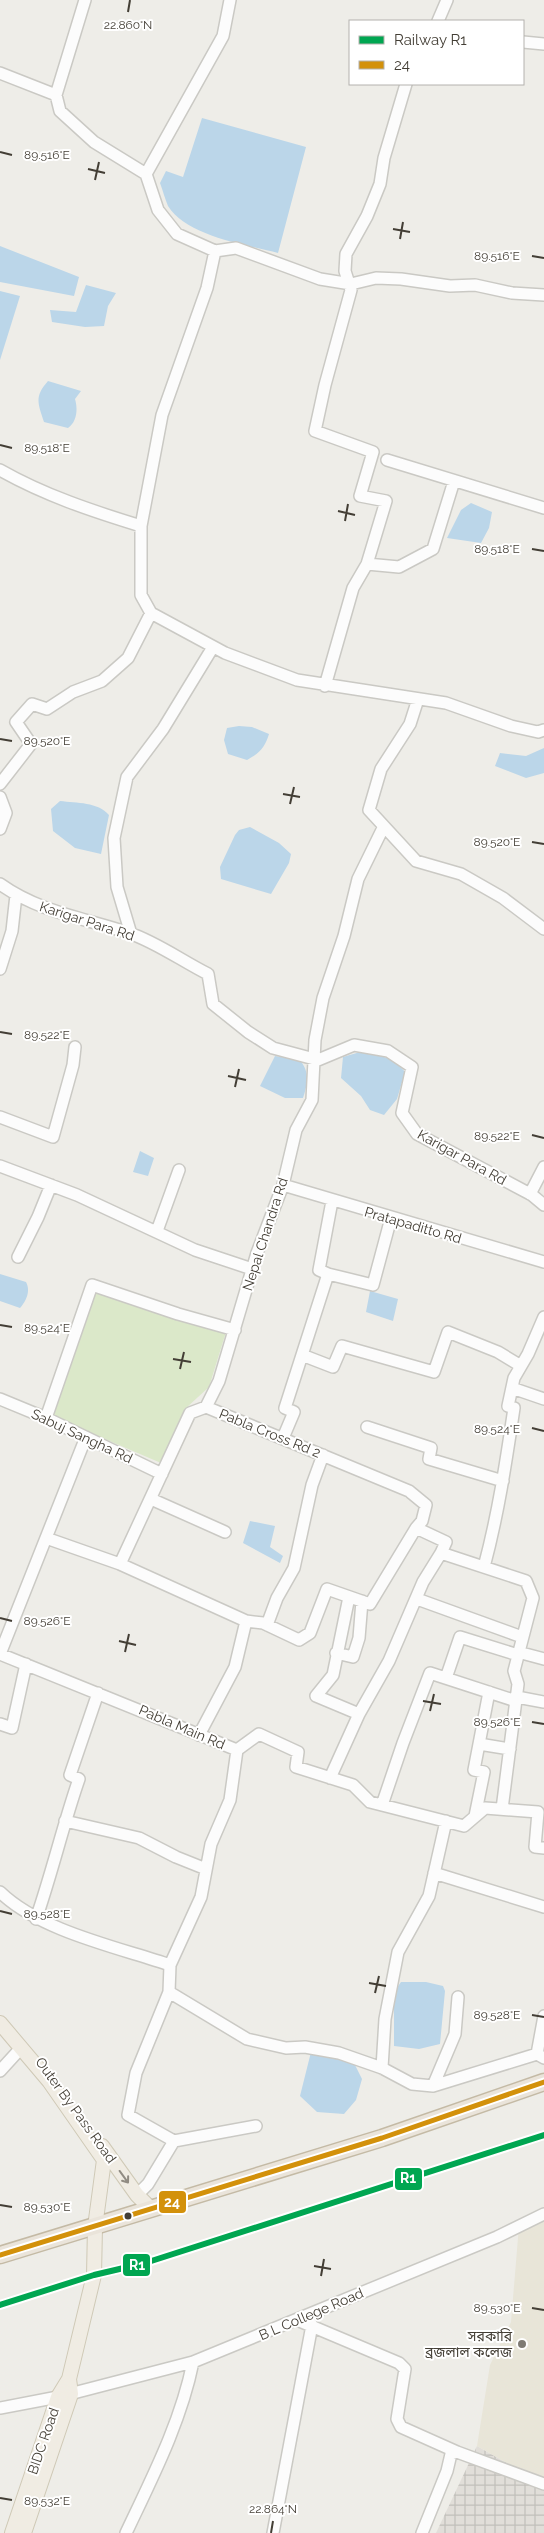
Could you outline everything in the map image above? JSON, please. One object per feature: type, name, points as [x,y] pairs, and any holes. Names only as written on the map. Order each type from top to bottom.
[{"type":"highway","points":[[0,2255],[382,2138],[544,2082]]},
{"type":"main road","name":"Outer By Pass Road","points":[[0,2012],[28,2044],[137,2195],[151,2210]]},
{"type":"main road","name":"Outer By Pass Road","points":[[0,2023],[49,2081],[104,2160],[95,2227]]},
{"type":"main road","name":"BIDC Road","points":[[24,2533],[65,2395],[94,2275],[95,2227]]},
{"type":"main road","name":"BIDC Road","points":[[12,2533],[65,2395]]},
{"type":"street","points":[[85,0],[56,95],[60,111],[94,142],[146,174],[158,210],[177,234],[215,251],[236,248],[320,279],[351,284],[376,278],[401,279],[450,286],[475,285],[512,292],[544,295]]},
{"type":"street","points":[[146,174],[224,36],[230,0]]},
{"type":"street","points":[[438,20],[447,0]]},
{"type":"street","points":[[524,42],[544,44]]},
{"type":"street","points":[[0,73],[56,95]]},
{"type":"street","points":[[325,686],[353,588],[367,564],[386,501],[360,496],[373,452],[315,432],[325,385],[345,317],[351,284],[345,271],[346,254],[367,216],[380,184],[384,158],[406,85]]},
{"type":"street","points":[[215,251],[207,288],[162,415],[141,526],[141,595],[151,614],[213,646],[297,680],[325,686],[446,703],[511,726],[538,732],[544,730]]},
{"type":"street","points":[[387,460],[544,508]]},
{"type":"street","points":[[2,473],[81,507],[141,526]]},
{"type":"street","points":[[367,564],[399,567],[433,549],[454,481]]},
{"type":"street","points":[[0,784],[31,744],[16,722],[32,704],[47,709],[73,692],[102,681],[128,658],[151,614]]},
{"type":"street","points":[[131,934],[117,887],[114,838],[127,777],[163,729],[213,646]]},
{"type":"street","points":[[418,699],[410,724],[381,769],[369,810],[383,828],[416,861],[461,874],[503,898],[544,929]]},
{"type":"street","points":[[0,797],[6,813],[0,829]]},
{"type":"street","name":"Nepal Chandra Rd","points":[[206,1407],[219,1381],[252,1269],[283,1185],[296,1130],[312,1100],[315,1040],[323,998],[344,936],[358,879],[383,828]]},
{"type":"street","name":"Karigar Para Rd","points":[[0,884],[16,896],[65,915],[131,934],[208,974],[213,1004],[248,1032],[273,1048],[314,1060],[354,1045],[388,1051],[412,1067],[402,1113],[416,1134],[530,1194],[544,1205]]},
{"type":"street","points":[[0,969],[12,931],[16,896]]},
{"type":"street","points":[[1,1119],[53,1137],[73,1065],[75,1047]]},
{"type":"street","points":[[0,1166],[50,1185],[157,1231],[195,1250],[252,1269]]},
{"type":"street","points":[[530,1194],[544,1167]]},
{"type":"street","points":[[157,1231],[179,1170]]},
{"type":"street","points":[[18,1257],[38,1217],[50,1185]]},
{"type":"street","name":"Pratapaditto Rd","points":[[283,1185],[544,1262]]},
{"type":"street","points":[[332,1201],[319,1270],[328,1274],[373,1286],[391,1218]]},
{"type":"street","points":[[283,1438],[294,1412],[285,1408],[328,1274]]},
{"type":"street","points":[[46,1418],[92,1285],[178,1314],[235,1330]]},
{"type":"street","points":[[484,1567],[494,1529],[503,1481],[514,1408],[508,1406],[514,1378],[544,1317]]},
{"type":"street","points":[[302,1355],[333,1368],[342,1346],[434,1372],[448,1332],[498,1352],[521,1366]]},
{"type":"street","points":[[512,1388],[544,1398]]},
{"type":"street","name":"Sabuj Sangha Rd","points":[[1,1403],[46,1418],[162,1474]]},
{"type":"street","name":"Pabla Cross Rd 2","points":[[120,1564],[190,1413],[206,1407],[409,1491],[426,1505],[422,1522],[416,1528]]},
{"type":"street","points":[[367,1427],[431,1448],[429,1459],[503,1481]]},
{"type":"street","points":[[0,1654],[86,1437]]},
{"type":"street","points":[[267,1625],[277,1598],[294,1568],[312,1485],[323,1455]]},
{"type":"street","points":[[151,1500],[225,1532]]},
{"type":"street","points":[[46,1538],[120,1564],[246,1621],[267,1625],[299,1640],[310,1633],[327,1589],[370,1604],[416,1528],[446,1542],[423,1582],[389,1661],[360,1714],[330,1778]]},
{"type":"street","points":[[441,1553],[526,1581],[532,1598],[514,1671],[518,1684],[502,1810]]},
{"type":"street","points":[[349,1597],[333,1675],[316,1696],[360,1714]]},
{"type":"street","points":[[532,1598],[544,1602]]},
{"type":"street","points":[[417,1599],[522,1637]]},
{"type":"street","points":[[336,1653],[353,1657],[359,1638],[362,1601]]},
{"type":"street","points":[[200,1735],[235,1667],[246,1621]]},
{"type":"street","points":[[446,1678],[460,1637],[518,1654],[544,1659]]},
{"type":"street","name":"Pabla Main Rd","points":[[0,1654],[237,1750],[259,1734],[298,1752],[296,1767],[353,1785],[370,1802],[382,1806],[464,1826],[485,1808],[541,1810]]},
{"type":"street","points":[[0,1724],[12,1728],[26,1664]]},
{"type":"street","points":[[382,1806],[403,1743],[430,1673],[488,1692],[516,1699],[544,1702]]},
{"type":"street","points":[[476,1816],[484,1772],[474,1770],[488,1692]]},
{"type":"street","points":[[36,1919],[49,1882],[65,1820],[79,1779],[70,1775],[98,1693]]},
{"type":"street","points":[[479,1744],[510,1749]]},
{"type":"street","points":[[237,1750],[230,1800],[211,1844],[201,1897],[170,1965],[169,1992],[136,2073],[128,2116],[174,2141],[256,2126]]},
{"type":"street","points":[[541,1810],[535,1847],[544,1848]]},
{"type":"street","points":[[65,1820],[139,1838],[176,1857],[206,1869]]},
{"type":"street","points":[[382,2068],[385,2019],[398,1952],[428,1896],[446,1821]]},
{"type":"street","points":[[434,1873],[544,1907]]},
{"type":"street","points":[[0,1892],[11,1903],[36,1919],[170,1965]]},
{"type":"street","points":[[169,1992],[247,2039],[286,2048],[339,2052],[382,2068],[412,2084],[433,2086],[541,2056],[544,2016]]},
{"type":"street","points":[[433,2086],[455,2034],[458,1997]]},
{"type":"street","points":[[0,2071],[21,2048]]},
{"type":"street","points":[[137,2195],[148,2184],[174,2141]]},
{"type":"street","name":"B L College Road","points":[[0,2408],[65,2395],[193,2362],[497,2237],[544,2214]]},
{"type":"street","points":[[297,2320],[399,2363],[405,2369],[397,2419],[401,2427],[457,2452],[544,2484]]},
{"type":"street","points":[[273,2533],[312,2325]]},
{"type":"street","points":[[126,2533],[151,2480],[187,2392],[193,2362]]},
{"type":"street","points":[[422,2533],[447,2471],[451,2454],[457,2452]]},
{"type":"shaded area","name":"সরকারি ব্রজলাল কলেজ","points":[[544,2214],[544,2484],[477,2446],[490,2365],[511,2322],[519,2226]]},
{"type":"shaded area","points":[[477,2446],[544,2484],[544,2533],[436,2533]]},
{"type":"green space","points":[[94,1289],[226,1332],[209,1387],[186,1408],[161,1463],[51,1416]]},
{"type":"water","points":[[202,118],[306,147],[278,253],[234,243],[203,232],[188,225],[168,206],[160,183],[166,171],[183,177]]},
{"type":"water","points":[[0,246],[79,277],[74,296],[0,282]]},
{"type":"water","points":[[86,285],[116,293],[108,306],[104,326],[85,327],[52,322],[50,310],[76,312]]},
{"type":"water","points":[[0,291],[20,296],[0,360]]},
{"type":"water","points":[[48,381],[81,391],[75,399],[75,419],[68,428],[44,422],[38,400],[41,391]]},
{"type":"water","points":[[471,503],[492,512],[489,528],[481,543],[447,538],[461,510]]},
{"type":"water","points":[[239,726],[252,727],[269,734],[266,743],[261,749],[247,760],[228,754],[224,740],[227,728]]},
{"type":"water","points":[[544,748],[544,773],[526,778],[495,766],[500,753],[526,756]]},
{"type":"water","points":[[60,801],[93,805],[109,815],[101,854],[75,848],[53,831],[51,809]]},
{"type":"water","points":[[250,827],[279,843],[291,854],[289,863],[271,894],[221,879],[220,867],[235,835],[239,830]]},
{"type":"water","points":[[360,1052],[390,1060],[405,1072],[397,1099],[384,1115],[370,1110],[361,1096],[341,1078],[343,1057]]},
{"type":"water","points":[[275,1056],[300,1060],[307,1074],[303,1098],[285,1098],[260,1086]]},
{"type":"water","points":[[140,1151],[154,1158],[148,1176],[133,1172]]},
{"type":"water","points":[[0,1274],[26,1282],[27,1296],[20,1308],[0,1301]]},
{"type":"water","points":[[370,1291],[398,1299],[393,1321],[366,1312]]},
{"type":"water","points":[[250,1521],[275,1526],[270,1547],[283,1556],[280,1563],[243,1543]]},
{"type":"water","points":[[401,1982],[426,1982],[443,1986],[445,1991],[440,2044],[419,2049],[394,2046],[394,1992]]},
{"type":"water","points":[[311,2052],[353,2061],[362,2079],[356,2100],[344,2114],[317,2112],[300,2096]]},
{"type":"rail line","name":"R1","points":[[0,2305],[94,2275],[145,2263],[544,2135]]},
{"type":"transit line","name":"24","points":[[0,2255],[382,2138],[544,2082]]},
{"type":"place","name":"সরকারি ব্রজলাল কলেজ","points":[[522,2344]]}]
